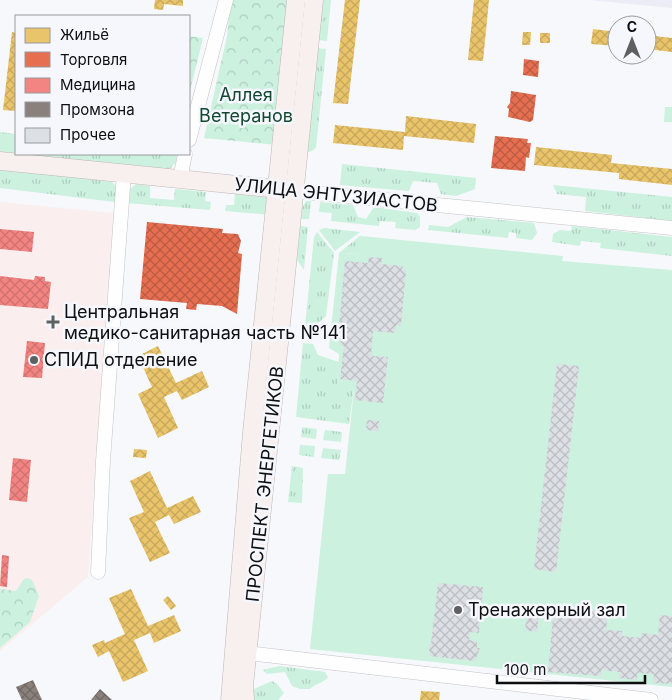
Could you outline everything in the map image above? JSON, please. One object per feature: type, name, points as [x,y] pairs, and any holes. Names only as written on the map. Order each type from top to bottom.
[{"type":"main road","name":"ПРОСПЕКТ ЭНЕРГЕТИКОВ","points":[[237,693],[255,502],[270,432],[296,0]]},
{"type":"main road","name":"ПРОСПЕКТ ЭНЕРГЕТИКОВ","points":[[255,502],[252,432],[285,190],[314,0]]},
{"type":"main road","name":"УЛИЦА ЭНТУЗИАСТОВ","points":[[0,160],[285,190]]},
{"type":"main road","points":[[252,432],[270,432]]},
{"type":"main road","name":"ПРОСПЕКТ ЭНЕРГЕТИКОВ","points":[[237,693],[248,653],[250,556]]},
{"type":"street","points":[[190,136],[226,0]]},
{"type":"street","points":[[180,179],[186,155]]},
{"type":"street","points":[[98,572],[103,461],[124,173]]},
{"type":"street","name":"УЛИЦА ЭНТУЗИАСТОВ","points":[[285,190],[672,228]]},
{"type":"street","points":[[248,653],[651,700]]},
{"type":"shaded area","points":[[589,0],[672,0],[672,8]]},
{"type":"shaded area","name":"Центральная медико-санитарная часть №141","points":[[0,202],[114,213],[88,577],[0,651]]},
{"type":"green space","name":"Аллея Ветеранов","points":[[231,0],[291,0],[277,145],[204,138],[227,36]]},
{"type":"green space","points":[[322,0],[331,0],[327,41],[318,40]]},
{"type":"green space","points":[[190,36],[203,38],[190,91]]},
{"type":"green space","points":[[317,48],[326,49],[316,148],[307,152]]},
{"type":"green space","points":[[665,107],[672,107],[672,122],[664,122]]},
{"type":"green space","points":[[0,132],[15,134],[15,155],[0,153]]},
{"type":"green space","points":[[20,155],[177,155],[176,162],[169,170]]},
{"type":"green space","points":[[342,164],[476,178],[475,189],[456,196],[441,194],[437,183],[413,181],[409,191],[340,185]]},
{"type":"green space","points":[[0,168],[112,182],[117,187],[115,202],[0,188]]},
{"type":"green space","points":[[136,184],[150,186],[150,198],[174,200],[175,189],[206,192],[205,201],[211,202],[210,210],[127,203],[129,190]]},
{"type":"green space","points":[[553,185],[672,197],[672,221],[585,211],[586,197],[557,194]]},
{"type":"green space","points":[[235,194],[266,197],[269,199],[270,215],[225,211],[226,205],[234,205]]},
{"type":"green space","points":[[306,201],[311,201],[309,219],[301,219],[302,208]]},
{"type":"green space","points":[[320,202],[353,205],[358,217],[366,219],[374,207],[417,213],[420,217],[420,227],[415,230],[395,228],[396,222],[380,221],[379,226],[331,221],[332,213],[319,212]]},
{"type":"green space","points":[[467,217],[534,223],[537,233],[532,240],[516,238],[516,233],[509,232],[508,238],[428,230],[429,225],[448,227]]},
{"type":"green space","points":[[300,226],[308,227],[304,270],[297,260]]},
{"type":"green space","points":[[572,226],[672,237],[672,256],[600,248],[601,243],[581,241],[580,246],[552,242],[553,234],[560,230],[571,231]]},
{"type":"green space","points":[[324,228],[360,232],[335,251],[319,230]]},
{"type":"green space","points":[[317,232],[334,253],[326,316],[314,327],[305,326],[314,237]]},
{"type":"green space","points":[[361,235],[360,254],[339,253]]},
{"type":"green space","points":[[361,236],[563,256],[562,261],[672,270],[672,687],[310,649],[328,474],[345,474],[354,389],[337,387],[339,354],[329,348],[339,253],[359,254]]},
{"type":"green space","points":[[303,343],[313,344],[318,355],[339,362],[337,387],[354,388],[349,424],[296,417]]},
{"type":"green space","points":[[302,427],[317,429],[316,439],[301,437]]},
{"type":"green space","points":[[325,430],[342,432],[341,442],[323,440]]},
{"type":"green space","points":[[300,445],[315,446],[314,457],[299,455]]},
{"type":"green space","points":[[323,448],[341,450],[339,460],[321,458]]},
{"type":"green space","points":[[292,466],[303,468],[302,503],[288,502]]},
{"type":"green space","points":[[24,579],[32,580],[39,596],[30,622],[0,648],[0,589],[16,591]]},
{"type":"green space","points":[[279,666],[325,672],[328,677],[310,689],[300,689],[292,686],[285,672],[267,674],[263,670]]},
{"type":"green space","points":[[272,681],[284,693],[278,700],[253,700],[254,689]]},
{"type":"building: Жильё","points":[[155,0],[183,0],[183,6],[164,4],[163,10],[154,9]]},
{"type":"building: Жильё","points":[[345,0],[360,0],[348,104],[333,103]]},
{"type":"building: Жильё","points":[[474,0],[489,0],[483,61],[468,60]]},
{"type":"building: Жильё","points":[[593,29],[607,31],[607,45],[591,44]]},
{"type":"building: Жильё","points":[[12,32],[15,33],[15,111],[3,110]]},
{"type":"building: Жильё","points":[[523,32],[531,32],[530,45],[522,45]]},
{"type":"building: Жильё","points":[[540,33],[550,33],[550,43],[540,43]]},
{"type":"building: Жильё","points":[[657,36],[672,38],[672,52],[657,50]]},
{"type":"building: Жильё","points":[[406,116],[476,124],[474,143],[404,136],[403,150],[333,143],[335,125],[405,132]]},
{"type":"building: Жильё","points":[[536,147],[612,155],[611,163],[672,169],[672,185],[619,179],[619,173],[534,165]]},
{"type":"building: Жильё","points":[[158,346],[176,383],[202,371],[209,387],[182,400],[177,391],[164,397],[178,428],[158,438],[138,394],[152,387],[138,356]]},
{"type":"building: Жильё","points":[[134,449],[147,450],[146,458],[133,457]]},
{"type":"building: Жильё","points":[[150,471],[167,508],[193,496],[201,512],[174,524],[169,515],[155,522],[170,553],[150,562],[129,518],[144,512],[130,481]]},
{"type":"building: Жильё","points":[[131,589],[148,626],[174,615],[181,631],[154,643],[150,633],[134,640],[148,671],[123,682],[109,651],[98,657],[92,645],[104,640],[105,643],[125,634],[109,598]]},
{"type":"building: Жильё","points":[[168,596],[176,606],[171,610],[163,600]]},
{"type":"building: Жильё","points":[[421,691],[440,692],[439,700],[420,700]]},
{"type":"building: Торговля","points":[[524,59],[539,61],[538,77],[523,75]]},
{"type":"building: Торговля","points":[[511,91],[536,95],[533,120],[530,122],[508,117],[509,109],[507,107],[510,103]]},
{"type":"building: Торговля","points":[[495,136],[528,139],[527,143],[531,143],[529,158],[526,157],[525,171],[491,168]]},
{"type":"building: Торговля","points":[[147,222],[223,229],[222,233],[238,234],[241,241],[238,253],[242,254],[237,314],[222,306],[197,304],[196,310],[186,309],[187,303],[140,299]]},
{"type":"building: Медицина","points":[[0,229],[34,232],[32,252],[0,249]]},
{"type":"building: Медицина","points":[[0,276],[34,280],[35,276],[45,277],[45,281],[51,282],[48,309],[0,305]]},
{"type":"building: Медицина","name":"СПИД отделение","points":[[27,341],[45,343],[42,378],[23,377]]},
{"type":"building: Медицина","points":[[13,458],[31,460],[27,502],[9,500]]},
{"type":"building: Медицина","points":[[2,555],[9,556],[7,587],[0,586]]},
{"type":"building: Промзона","points":[[33,680],[42,700],[22,700],[16,687]]},
{"type":"building: Промзона","points":[[100,689],[112,700],[91,700]]},
{"type":"building: Прочее","points":[[369,257],[382,258],[381,264],[403,266],[402,269],[406,270],[401,326],[396,325],[395,333],[373,331],[371,356],[388,357],[383,403],[355,400],[357,381],[340,379],[344,346],[340,345],[341,327],[339,327],[345,261],[368,263]]},
{"type":"building: Прочее","points":[[557,364],[579,366],[556,572],[534,569]]},
{"type":"building: Прочее","points":[[367,420],[379,421],[378,431],[366,430]]},
{"type":"building: Прочее","name":"Тренажерный зал","points":[[438,583],[483,587],[479,633],[470,632],[469,640],[477,642],[477,648],[480,648],[475,661],[430,656],[429,643],[431,644]]},
{"type":"building: Прочее","points":[[554,606],[608,611],[606,630],[622,631],[622,636],[641,638],[641,633],[658,635],[660,615],[672,616],[672,684],[653,683],[654,674],[637,673],[637,680],[619,678],[620,672],[601,670],[601,676],[548,672]]},
{"type":"building: Прочее","points":[[527,611],[539,612],[537,632],[525,630]]},
{"type":"place","name":"Центральная медико-санитарная часть №141","points":[[53,322]]},
{"type":"place","name":"СПИД отделение","points":[[34,360]]},
{"type":"place","name":"Тренажерный зал","points":[[458,610]]}]
